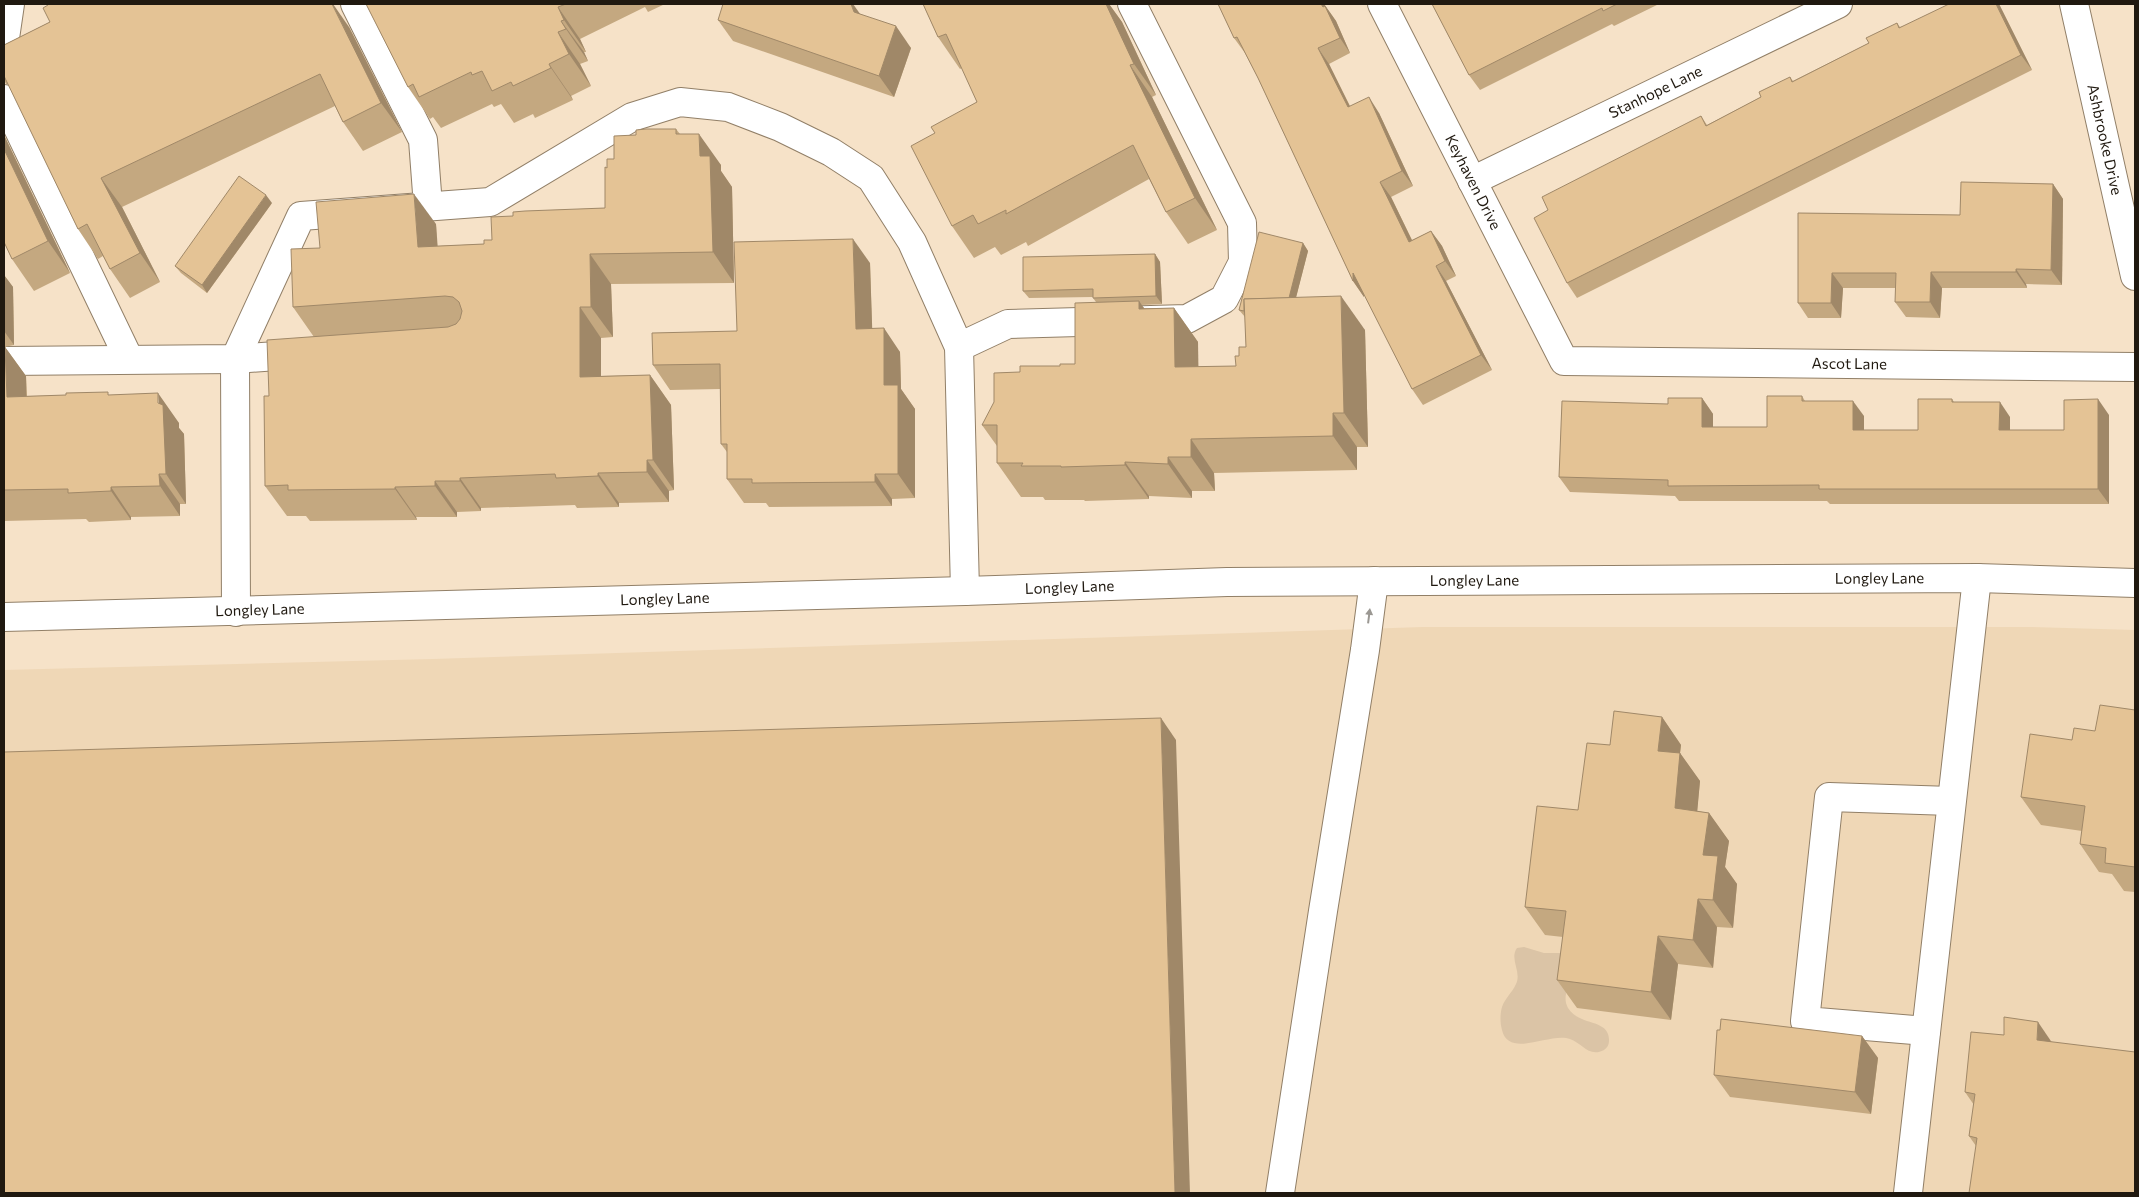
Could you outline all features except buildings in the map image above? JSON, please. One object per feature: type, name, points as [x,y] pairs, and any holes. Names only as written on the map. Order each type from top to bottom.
[{"type":"street","points":[[4,45],[10,4]]},
{"type":"street","points":[[355,4],[423,140],[428,206]]},
{"type":"street","points":[[960,347],[1008,324],[1187,319],[1224,299],[1243,262],[1242,223],[1132,4]]},
{"type":"street","name":"Keyhaven Drive","points":[[1382,4],[1564,361]]},
{"type":"street","name":"Stanhope Lane","points":[[1472,181],[1838,4]]},
{"type":"street","name":"Ashbrooke Drive","points":[[2074,4],[2135,276]]},
{"type":"street","points":[[4,99],[129,359]]},
{"type":"street","points":[[236,612],[235,359],[301,216],[490,202],[632,117],[680,102],[728,107],[780,127],[831,152],[871,178],[912,242],[960,347],[965,591]]},
{"type":"street","points":[[4,361],[235,359],[332,352]]},
{"type":"street","name":"Ascot Lane","points":[[1564,361],[2135,367]]},
{"type":"street","points":[[1908,1193],[1951,801],[1978,578]]},
{"type":"street","name":"Longley Lane","points":[[4,617],[236,612],[1227,582],[1978,578],[2135,583]]},
{"type":"street","points":[[1280,1193],[1365,650],[1374,581]]},
{"type":"street","points":[[1926,1031],[1805,1020],[1828,806],[1830,797],[1951,801]]},
{"type":"shaded area","points":[[1423,627],[2030,627],[2135,630],[2135,1193],[4,1193],[4,670],[433,659]]},
{"type":"shaded area","points":[[1524,947],[1544,953],[1563,953],[1569,976],[1566,1004],[1573,1014],[1605,1029],[1609,1041],[1605,1049],[1599,1052],[1590,1051],[1570,1039],[1562,1038],[1521,1044],[1513,1043],[1506,1038],[1501,1027],[1501,1010],[1514,987],[1518,975],[1514,957],[1515,952],[1517,948]]}]
